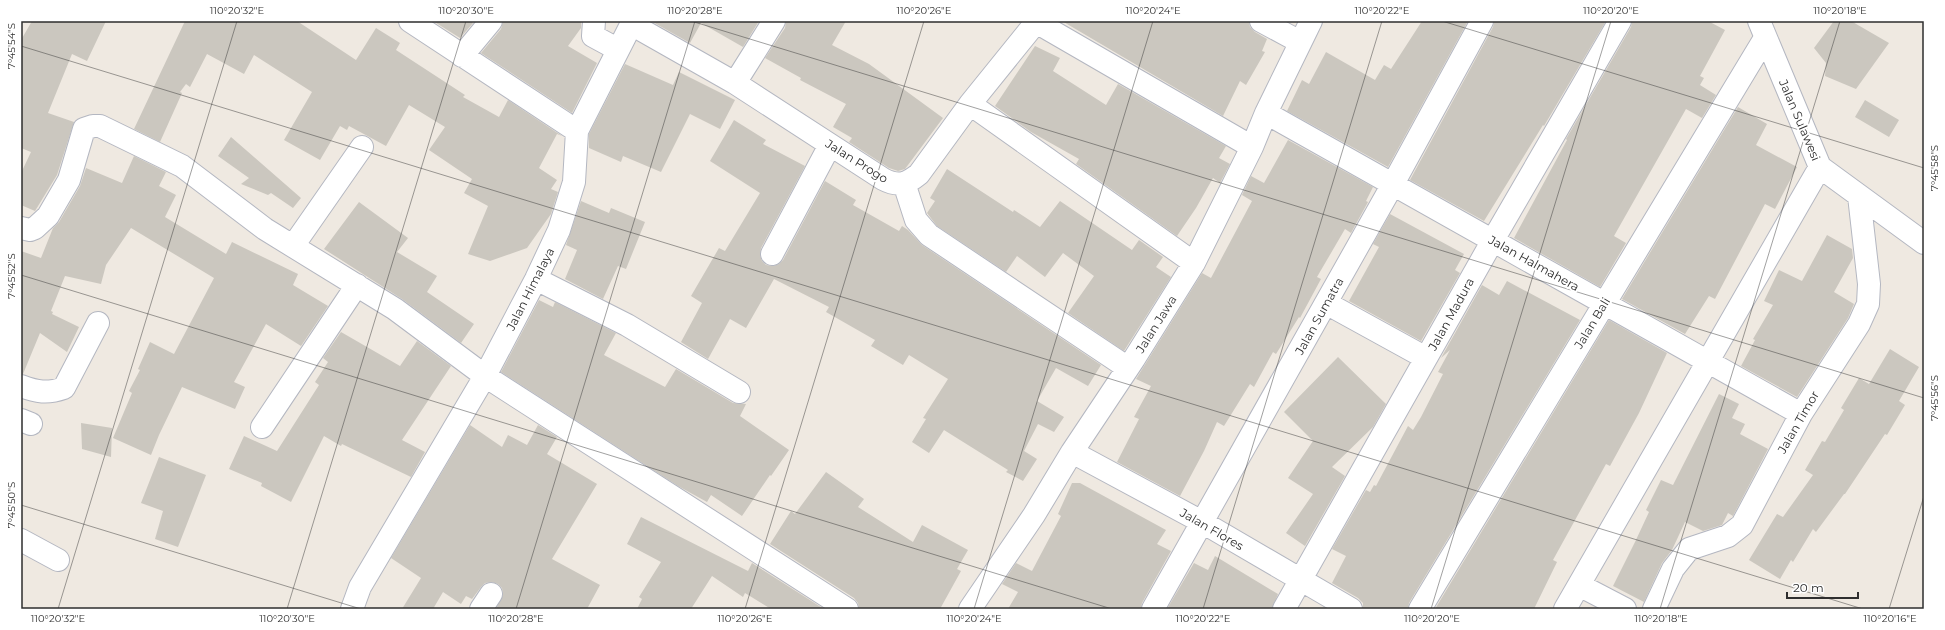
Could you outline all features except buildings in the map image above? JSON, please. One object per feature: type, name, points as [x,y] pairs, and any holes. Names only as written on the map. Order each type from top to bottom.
[{"type":"street","points":[[410,21],[576,131],[617,49],[632,23]]},
{"type":"street","points":[[462,56],[492,21]]},
{"type":"street","points":[[594,21],[593,36],[617,49]]},
{"type":"street","points":[[735,83],[774,21]]},
{"type":"street","points":[[1261,21],[1300,42]]},
{"type":"street","name":"Jalan Jawa","points":[[970,609],[1034,516],[1072,452],[1128,368],[1194,263],[1252,147],[1266,112],[1311,21]]},
{"type":"street","name":"Jalan Sumatra","points":[[1153,609],[1393,184],[1482,21]]},
{"type":"street","name":"Jalan Madura","points":[[1284,609],[1493,240],[1620,21]]},
{"type":"street","points":[[1037,22],[1252,147]]},
{"type":"street","name":"Jalan Progo","points":[[632,23],[735,83],[889,182],[896,184],[909,182],[919,174],[970,104],[1037,22]]},
{"type":"street","name":"Jalan Sulawesi","points":[[1762,29],[1820,167],[1924,244]]},
{"type":"street","name":"Jalan Bali","points":[[1420,609],[1604,304],[1762,29]]},
{"type":"street","points":[[970,104],[1194,263]]},
{"type":"street","name":"Jalan Halmahera","points":[[1266,112],[1801,414]]},
{"type":"street","points":[[21,228],[30,230],[35,228],[48,216],[69,180],[81,135],[87,126],[100,126],[182,166],[265,229],[395,309],[485,376],[847,609]]},
{"type":"street","name":"Jalan Himalaya","points":[[352,609],[360,587],[485,376],[536,279],[559,230],[574,182],[576,131]]},
{"type":"street","points":[[772,254],[830,144]]},
{"type":"street","points":[[293,246],[362,147]]},
{"type":"street","points":[[1565,609],[1820,167]]},
{"type":"street","points":[[904,183],[916,220],[929,235],[1128,368]]},
{"type":"street","name":"Jalan Timor","points":[[1654,609],[1673,569],[1689,549],[1728,536],[1742,525],[1801,414],[1859,324],[1868,304],[1869,284],[1859,196]]},
{"type":"street","points":[[536,279],[627,325],[739,392]]},
{"type":"street","points":[[262,427],[357,285]]},
{"type":"street","points":[[1326,303],[1426,358]]},
{"type":"street","points":[[21,386],[36,392],[46,393],[64,388],[98,323]]},
{"type":"street","name":"Jalan Flores","points":[[1072,452],[1202,522],[1351,609]]},
{"type":"street","points":[[21,540],[58,560]]},
{"type":"street","points":[[1579,585],[1625,609]]}]
